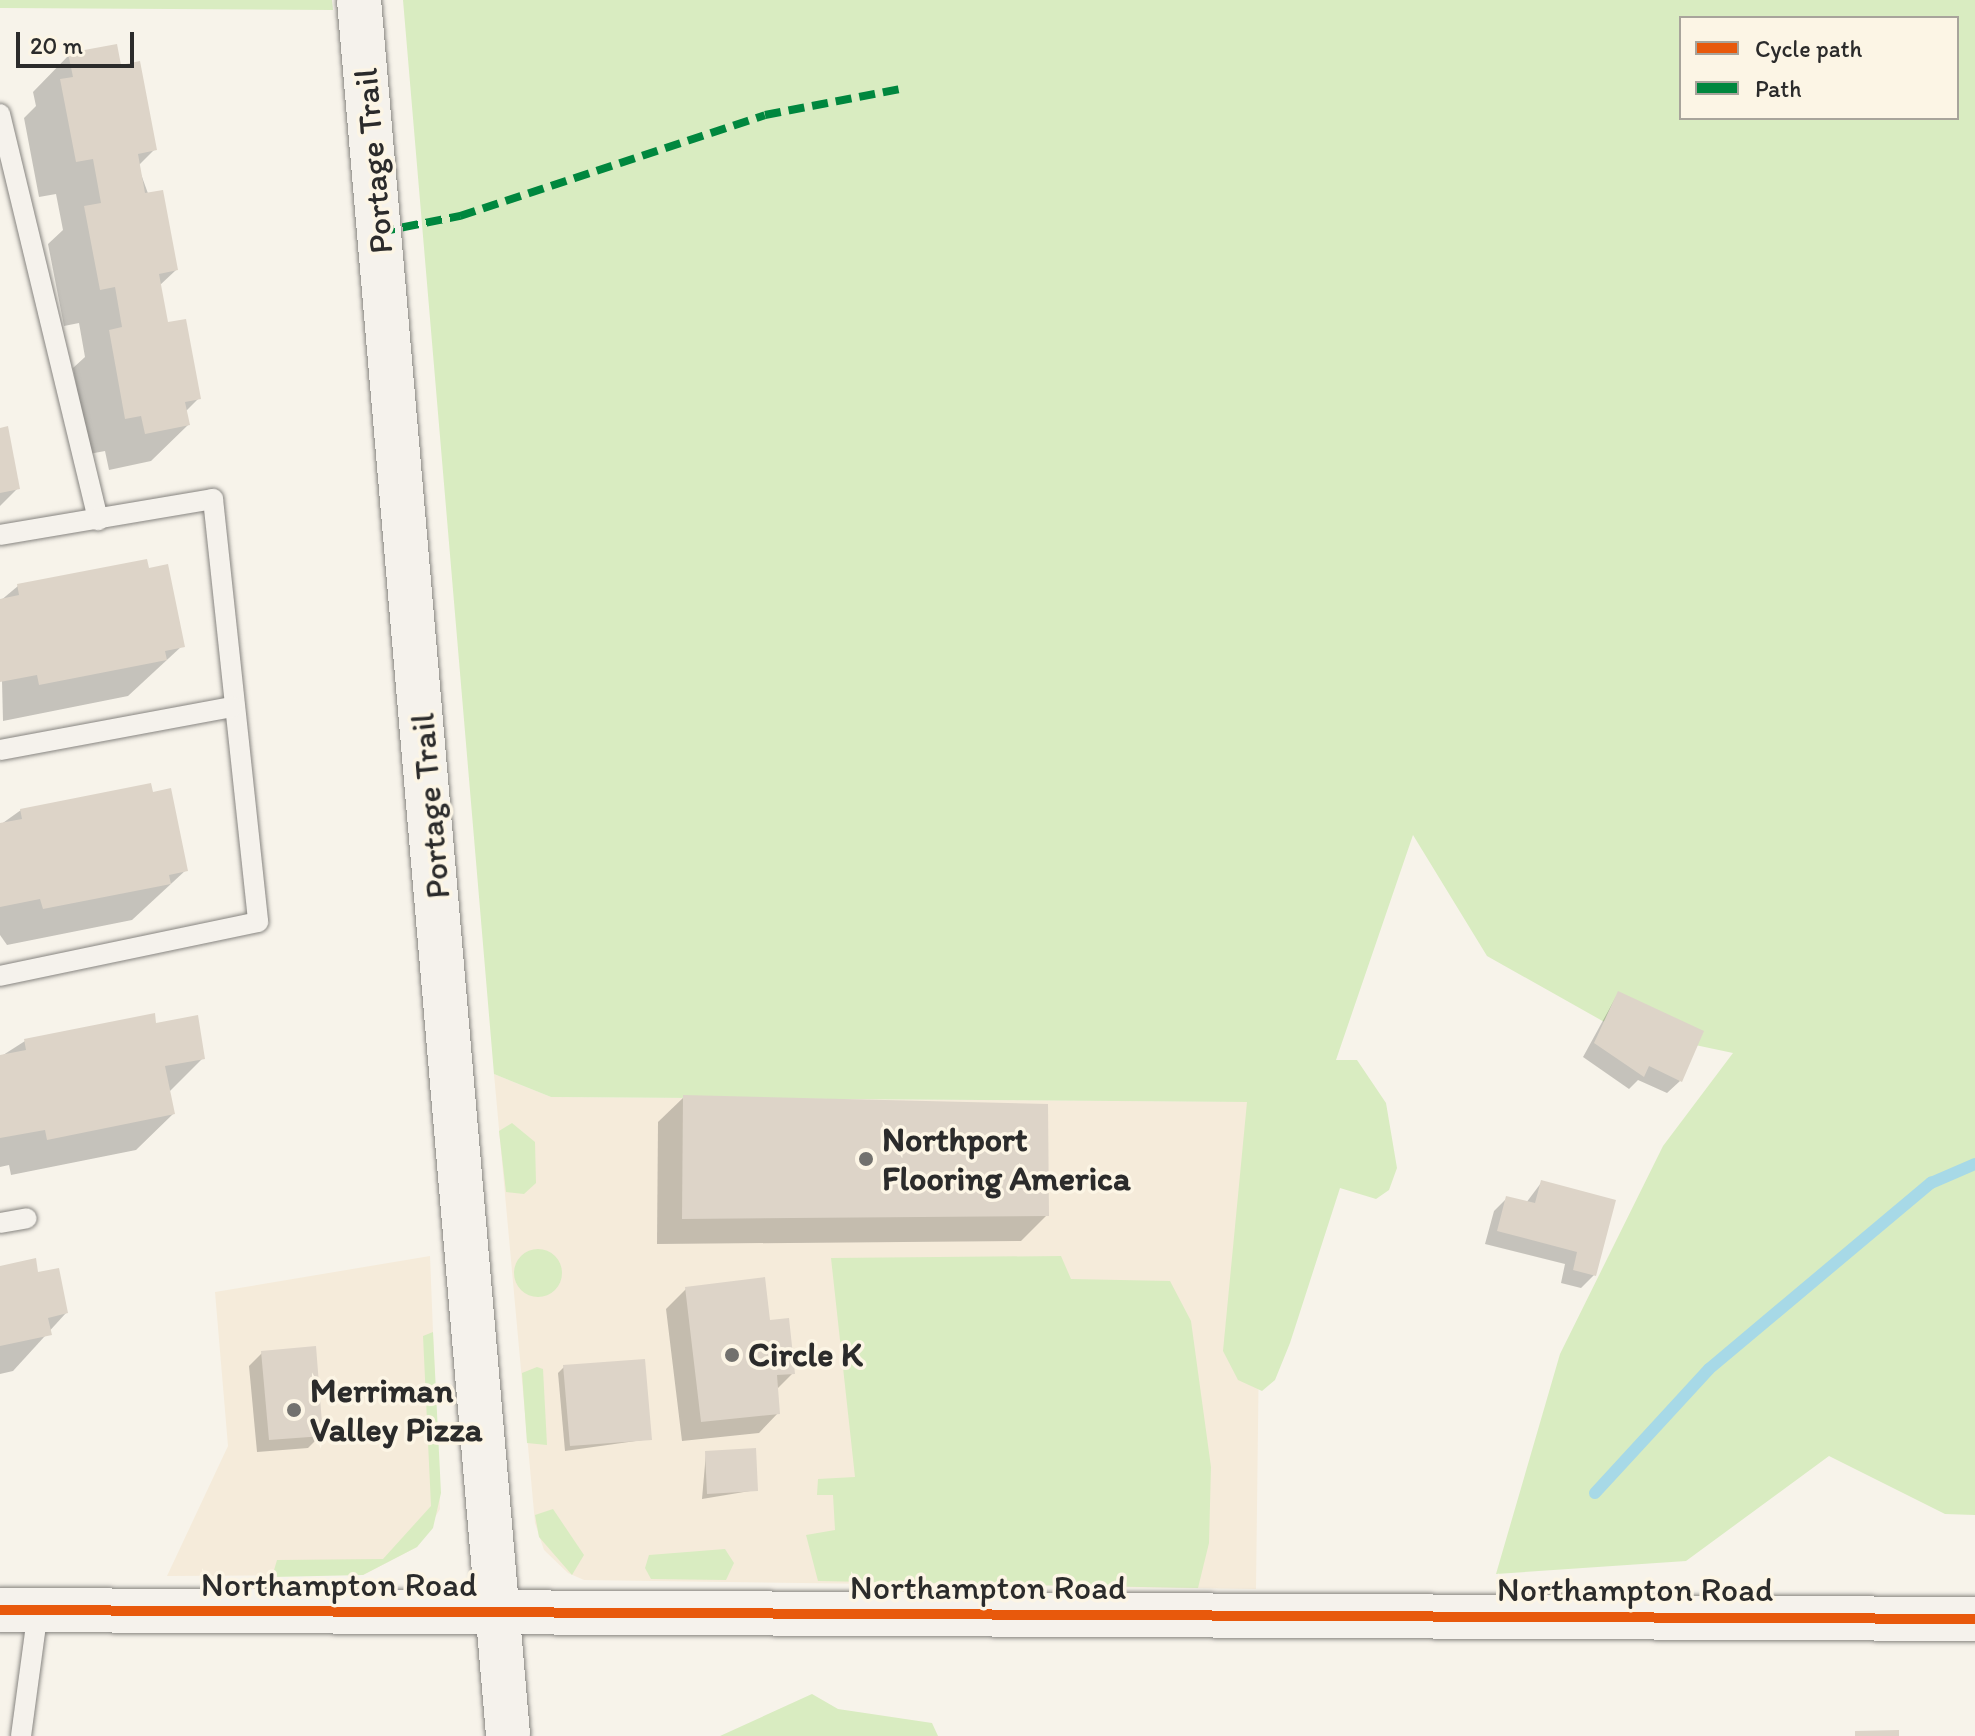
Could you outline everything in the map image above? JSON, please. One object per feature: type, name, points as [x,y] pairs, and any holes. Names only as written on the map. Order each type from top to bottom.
[{"type":"street","name":"Portage Trail","points":[[359,0],[508,1736]]},
{"type":"street","name":"Northampton Road","points":[[19,1611],[1975,1619]]},
{"type":"lane","points":[[0,114],[98,520]]},
{"type":"lane","points":[[0,535],[213,499],[232,707],[258,922],[0,976]]},
{"type":"lane","points":[[0,750],[232,707]]},
{"type":"lane","points":[[0,1223],[27,1218]]},
{"type":"lane","points":[[19,1611],[21,1736]]},
{"type":"shaded area","points":[[494,1074],[551,1097],[1262,1102],[1256,1589],[584,1580],[568,1573],[544,1550],[535,1523]]},
{"type":"shaded area","points":[[430,1256],[440,1509],[417,1547],[363,1575],[167,1576],[228,1446],[215,1292]]},
{"type":"green space","points":[[0,0],[332,0],[333,10],[0,8]]},
{"type":"green space","points":[[403,0],[1975,0],[1975,1515],[1945,1514],[1829,1456],[1686,1561],[1496,1574],[1560,1354],[1663,1146],[1733,1053],[1615,1028],[1487,956],[1413,835],[1336,1060],[1357,1060],[1386,1103],[1397,1168],[1389,1190],[1376,1199],[1340,1188],[1290,1343],[1275,1380],[1262,1391],[1238,1380],[1223,1351],[1247,1102],[551,1097],[494,1074]]},
{"type":"green space","points":[[512,1123],[535,1142],[536,1183],[524,1194],[506,1192],[499,1131]]},
{"type":"green space","points":[[538,1249],[547,1250],[555,1256],[561,1264],[561,1282],[555,1290],[547,1296],[538,1297],[529,1296],[521,1290],[515,1282],[514,1273],[515,1264],[521,1256],[529,1250]]},
{"type":"green space","points":[[1061,1256],[1071,1279],[1170,1281],[1191,1321],[1211,1467],[1209,1543],[1198,1588],[818,1581],[806,1535],[835,1530],[833,1495],[817,1495],[818,1479],[855,1477],[831,1258]]},
{"type":"green space","points":[[433,1332],[441,1493],[433,1528],[417,1547],[363,1575],[272,1577],[277,1560],[383,1559],[431,1506],[423,1336]]},
{"type":"green space","points":[[537,1367],[543,1369],[547,1445],[527,1443],[522,1373]]},
{"type":"green space","points":[[553,1509],[584,1555],[572,1575],[539,1537],[535,1515]]},
{"type":"green space","points":[[725,1549],[734,1563],[726,1580],[651,1579],[645,1568],[649,1555]]},
{"type":"green space","points":[[812,1694],[838,1709],[932,1723],[938,1736],[720,1736]]},
{"type":"building","points":[[117,44],[121,65],[140,61],[157,150],[138,154],[145,193],[163,190],[178,270],[159,274],[168,322],[186,319],[201,399],[185,402],[190,425],[145,434],[141,416],[125,419],[109,330],[122,327],[115,287],[100,290],[84,206],[101,203],[93,159],[76,162],[60,79],[73,77],[68,53]]},
{"type":"building","points":[[8,426],[20,489],[0,493],[0,428]]},
{"type":"building","points":[[147,559],[149,568],[168,564],[185,647],[165,651],[167,660],[39,685],[37,675],[0,682],[0,599],[19,595],[17,584]]},
{"type":"building","points":[[151,783],[153,792],[171,788],[188,871],[169,875],[171,884],[43,909],[40,899],[0,907],[0,823],[22,819],[20,809]]},
{"type":"building","points":[[1618,991],[1704,1031],[1682,1082],[1649,1066],[1644,1077],[1594,1043]]},
{"type":"building","points":[[155,1013],[156,1023],[198,1015],[205,1059],[165,1066],[175,1114],[47,1140],[45,1130],[0,1138],[0,1055],[26,1050],[24,1039]]},
{"type":"building","name":"Northport Flooring America","points":[[683,1095],[1048,1104],[1049,1216],[682,1219]]},
{"type":"building","points":[[1541,1180],[1616,1200],[1596,1276],[1573,1270],[1577,1252],[1497,1231],[1506,1196],[1535,1203]]},
{"type":"building","points":[[36,1258],[38,1272],[59,1268],[68,1313],[48,1318],[52,1335],[0,1346],[0,1266]]},
{"type":"building","points":[[765,1277],[770,1320],[789,1318],[795,1374],[777,1375],[780,1414],[701,1422],[685,1287]]},
{"type":"building","name":"Merriman Valley Pizza","points":[[316,1346],[323,1436],[269,1440],[261,1351]]},
{"type":"building","points":[[645,1359],[652,1440],[570,1446],[563,1365]]},
{"type":"building","points":[[756,1448],[758,1491],[707,1494],[705,1451]]},
{"type":"building","points":[[1899,1730],[1899,1736],[1855,1736],[1855,1731]]},
{"type":"waterway","points":[[1595,1493],[1709,1369],[1931,1183],[1975,1164]]},
{"type":"marked path","points":[[379,232],[460,216],[765,115],[900,89]]},
{"type":"cycle path","points":[[0,1610],[1975,1619]]},
{"type":"place","name":"Northport Flooring America","points":[[866,1159]]},
{"type":"place","name":"Circle K","points":[[732,1355]]},
{"type":"place","name":"Merriman Valley Pizza","points":[[294,1410]]}]
